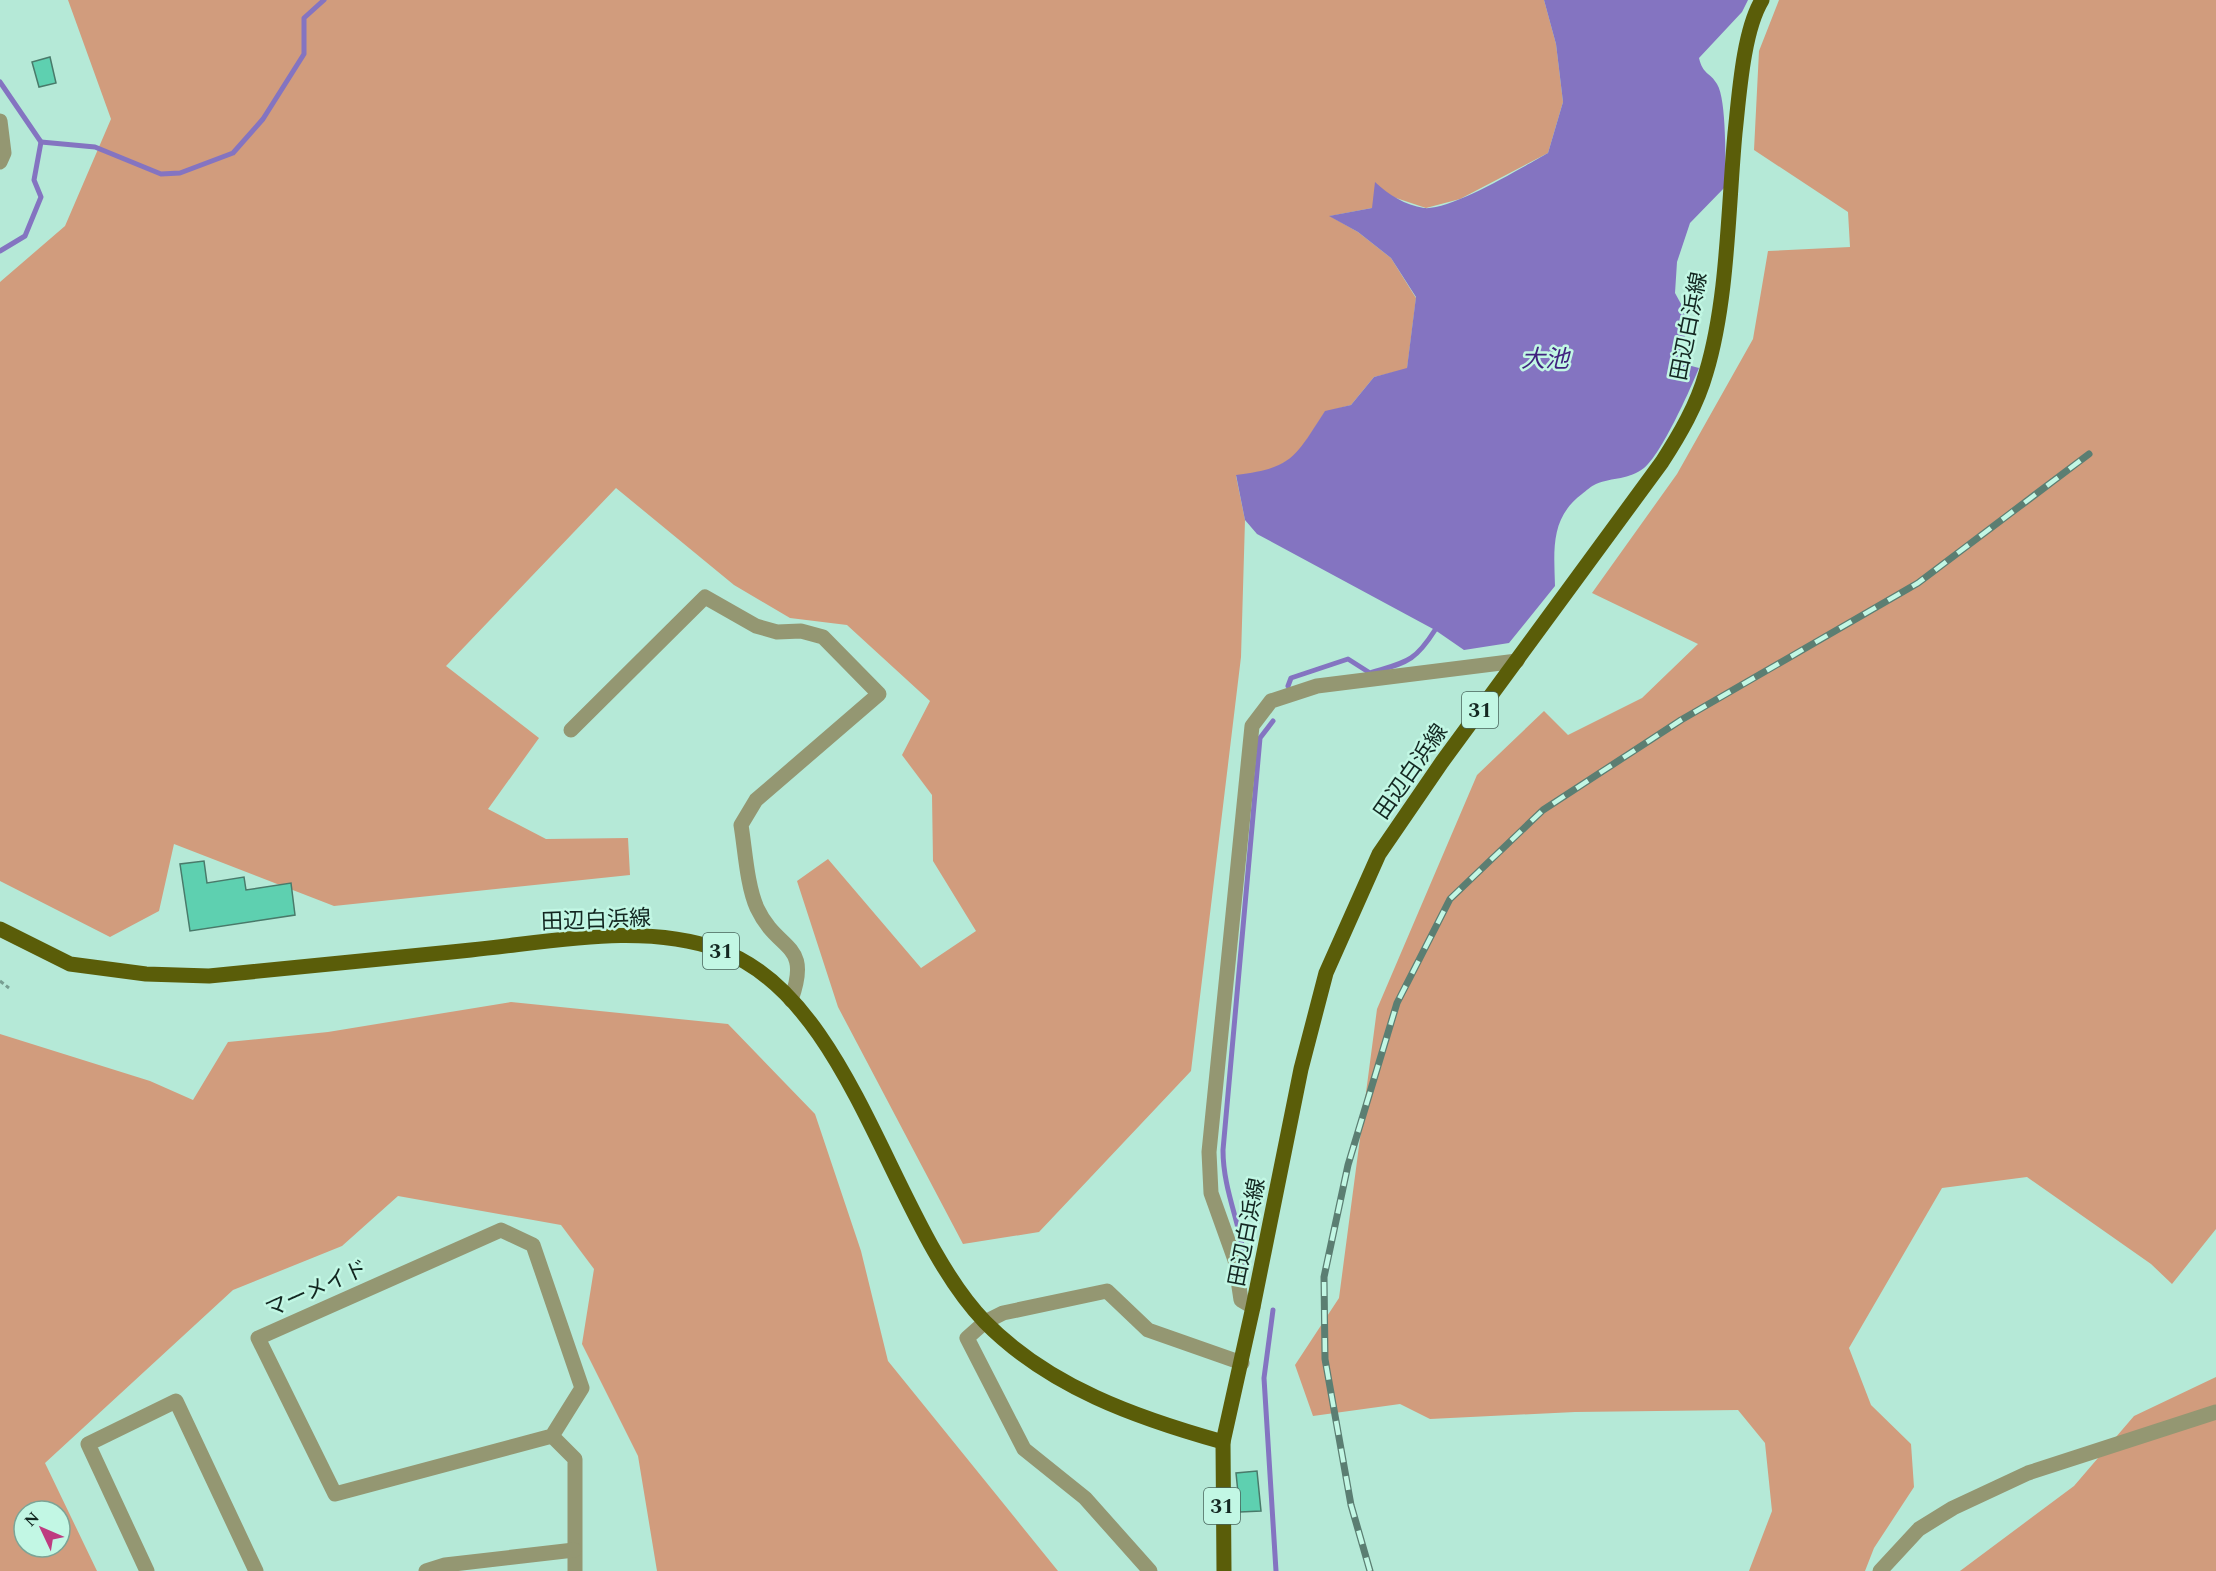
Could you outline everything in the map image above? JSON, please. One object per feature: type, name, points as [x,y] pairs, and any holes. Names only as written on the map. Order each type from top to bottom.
[{"type":"main road","name":"田辺白浜線","points":[[1224,1571],[1223,1442],[1242,1363],[1301,1069],[1326,973],[1379,854],[1442,762],[1662,462],[1686,424],[1706,373],[1719,309],[1740,90],[1748,43],[1762,0]]},
{"type":"main road","name":"田辺白浜線","points":[[0,929],[70,964],[146,974],[209,976],[597,938],[642,936],[683,941],[722,951],[763,973],[791,1000],[832,1054],[950,1280],[985,1322],[1034,1364],[1100,1401],[1223,1442]]},
{"type":"street","points":[[0,121],[4,153],[0,162]]},
{"type":"street","points":[[571,730],[705,597],[756,626],[777,633],[801,631],[823,637],[879,694],[756,800],[741,825],[757,907],[771,929],[798,959],[800,976],[791,1000]]},
{"type":"street","points":[[1253,1307],[1241,1300],[1235,1260],[1211,1193],[1209,1152],[1252,726],[1271,701],[1317,687],[1517,661]]},
{"type":"street","name":"マーメイド","points":[[501,1230],[533,1245],[582,1388],[552,1436],[335,1494],[258,1338],[501,1230]]},
{"type":"street","points":[[1150,1571],[1085,1498],[1024,1449],[967,1338],[985,1322],[1003,1313],[1107,1291],[1148,1330],[1242,1363]]},
{"type":"street","points":[[147,1571],[88,1444],[176,1401],[256,1571]]},
{"type":"street","points":[[1880,1571],[1919,1529],[1953,1508],[2017,1478],[2154,1430],[2184,1424],[2216,1412]]},
{"type":"street","points":[[552,1436],[575,1459],[575,1571]]},
{"type":"street","points":[[426,1571],[469,1562],[574,1550]]},
{"type":"path","points":[[0,981],[9,988]]},
{"type":"shaded area","points":[[68,0],[1544,0],[1556,44],[1563,102],[1548,153],[1460,199],[1426,208],[1390,196],[1372,208],[1330,216],[1358,232],[1391,258],[1416,298],[1407,369],[1374,377],[1351,405],[1325,412],[1297,455],[1270,471],[1236,476],[1245,520],[1241,657],[1191,1071],[1039,1232],[963,1244],[838,1007],[797,881],[828,859],[921,968],[976,931],[933,861],[932,795],[902,755],[930,701],[847,625],[790,618],[734,585],[616,488],[446,666],[539,738],[488,809],[546,839],[628,838],[630,875],[334,906],[174,844],[159,911],[110,937],[0,881],[0,282],[65,226],[111,119]]},
{"type":"shaded area","points":[[1779,0],[2216,0],[2216,1229],[2172,1284],[2151,1264],[2027,1177],[1942,1188],[1849,1348],[1871,1405],[1911,1444],[1914,1487],[1874,1548],[1865,1571],[1749,1571],[1772,1511],[1765,1443],[1738,1410],[1575,1412],[1430,1419],[1400,1404],[1313,1416],[1295,1365],[1339,1298],[1377,1009],[1477,775],[1544,711],[1568,735],[1642,698],[1698,644],[1592,593],[1677,474],[1753,339],[1768,251],[1850,247],[1848,212],[1754,150],[1759,51]]},
{"type":"shaded area","points":[[511,1002],[728,1024],[815,1114],[861,1251],[888,1361],[1058,1571],[657,1571],[638,1456],[582,1344],[594,1269],[561,1225],[398,1196],[342,1246],[233,1290],[45,1463],[62,1499],[12,1499],[12,1559],[72,1559],[72,1519],[97,1571],[0,1571],[0,1034],[150,1081],[193,1100],[228,1042],[328,1032]]},
{"type":"shaded area","points":[[2216,1377],[2216,1571],[1960,1571],[2074,1486],[2134,1416]]},
{"type":"water","name":"大池","points":[[1544,0],[1748,0],[1742,12],[1699,58],[1703,68],[1717,84],[1720,92],[1724,118],[1726,186],[1690,223],[1677,262],[1675,293],[1692,324],[1682,343],[1681,353],[1684,364],[1699,368],[1695,378],[1651,461],[1633,475],[1594,485],[1572,503],[1564,513],[1556,535],[1555,586],[1509,643],[1464,650],[1435,630],[1257,534],[1245,520],[1236,475],[1270,469],[1291,458],[1325,411],[1351,405],[1374,377],[1407,368],[1416,297],[1391,258],[1358,232],[1329,216],[1372,208],[1375,182],[1392,195],[1417,207],[1436,207],[1451,203],[1486,187],[1548,153],[1563,102],[1556,44]]},
{"type":"building","points":[[50,57],[56,83],[39,87],[32,62]]},
{"type":"building","points":[[204,861],[207,883],[244,877],[246,890],[291,883],[295,915],[190,931],[180,864]]},
{"type":"building","points":[[1257,1471],[1261,1511],[1240,1512],[1236,1473]]},
{"type":"waterway","points":[[41,142],[95,147],[161,174],[180,173],[233,153],[263,119],[304,54],[304,18],[324,0]]},
{"type":"waterway","points":[[0,82],[41,142],[34,180],[41,197],[25,236],[0,251]]},
{"type":"waterway","points":[[1288,686],[1291,678],[1348,659],[1370,673],[1401,663],[1415,655],[1435,630]]},
{"type":"waterway","points":[[1245,1277],[1242,1245],[1227,1183],[1223,1150],[1260,738],[1273,721]]},
{"type":"waterway","points":[[1273,1310],[1264,1378],[1276,1571]]},
{"type":"railway","points":[[1370,1571],[1351,1505],[1325,1359],[1324,1277],[1348,1165],[1397,1003],[1450,899],[1543,810],[1681,720],[1918,583],[2089,454]]}]
